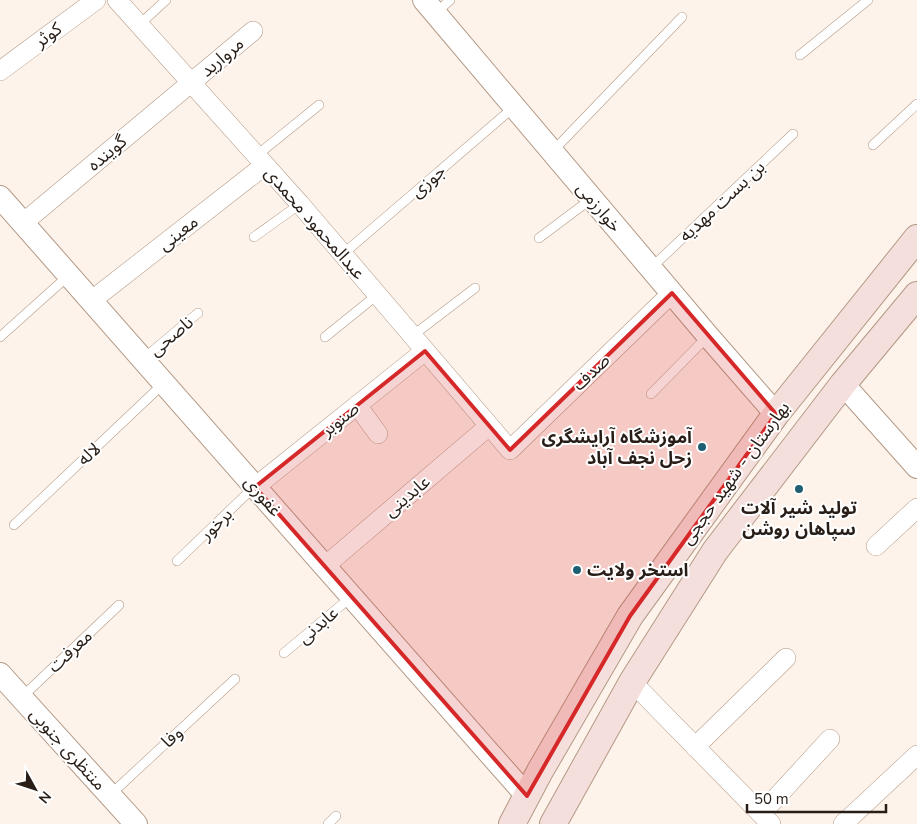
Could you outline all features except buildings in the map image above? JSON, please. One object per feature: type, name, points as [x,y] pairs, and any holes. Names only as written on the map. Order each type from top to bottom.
[{"type":"main road","name":"بهارستان - شهید حججی","points":[[512,824],[630,616],[776,414],[917,238]]},
{"type":"main road","name":"بهارستان - شهید حججی","points":[[553,824],[632,682],[715,551],[843,384],[917,295]]},
{"type":"street","name":"کوثر","points":[[0,71],[96,0]]},
{"type":"street","name":"عبدالمحمود محمدی","points":[[117,0],[300,204],[510,450]]},
{"type":"street","name":"خوارزمی","points":[[436,5],[514,107],[776,414]]},
{"type":"street","name":"مروارید","points":[[191,83],[253,32]]},
{"type":"street","name":"گوینده","points":[[23,223],[191,83]]},
{"type":"street","name":"معینی","points":[[92,301],[261,161]]},
{"type":"street","name":"غفوری","points":[[0,197],[527,796]]},
{"type":"street","name":"صدف","points":[[510,450],[672,293]]},
{"type":"street","name":"صنوبر","points":[[255,487],[425,351]]},
{"type":"street","points":[[843,384],[917,467]]},
{"type":"street","points":[[357,405],[378,434]]},
{"type":"street","name":"عابدینی","points":[[325,566],[489,426]]},
{"type":"street","points":[[876,546],[917,508]]},
{"type":"street","points":[[695,746],[786,658]]},
{"type":"street","name":"منتظری جنوبی","points":[[0,674],[136,824]]},
{"type":"street","points":[[632,682],[766,819],[830,739]]},
{"type":"street","points":[[843,824],[917,755]]},
{"type":"lane","points":[[139,25],[166,0]]},
{"type":"lane","points":[[800,55],[868,0]]},
{"type":"lane","points":[[552,152],[682,17]]},
{"type":"lane","points":[[873,145],[917,104]]},
{"type":"lane","points":[[261,161],[319,105]]},
{"type":"lane","name":"جوزی","points":[[342,254],[514,107]]},
{"type":"lane","name":"بن بست مهدیه","points":[[651,268],[793,134]]},
{"type":"lane","points":[[539,238],[592,199]]},
{"type":"lane","points":[[254,237],[300,204]]},
{"type":"lane","points":[[0,338],[69,275]]},
{"type":"lane","points":[[412,336],[474,288]]},
{"type":"lane","points":[[325,337],[377,295]]},
{"type":"lane","name":"ناصحی","points":[[143,359],[198,312]]},
{"type":"lane","points":[[652,394],[708,336]]},
{"type":"lane","name":"لاله","points":[[14,526],[164,383]]},
{"type":"lane","name":"برخور","points":[[177,561],[255,487]]},
{"type":"lane","name":"عابدنی","points":[[284,653],[352,597]]},
{"type":"lane","name":"معرفت","points":[[22,697],[119,605]]},
{"type":"lane","name":"وفا","points":[[110,795],[235,679]]},
{"type":"lane","points":[[328,824],[336,816]]},
{"type":"highlighted area","points":[[672,293],[776,414],[630,616],[527,796],[255,487],[425,351],[510,450]]},
{"type":"place","name":"آموزشگاه آرایشگری زحل نجف آباد","points":[[702,447]]},
{"type":"place","name":"تولید شیر آلات سپاهان روشن","points":[[799,489]]},
{"type":"place","name":"استخر ولایت","points":[[577,570]]}]
